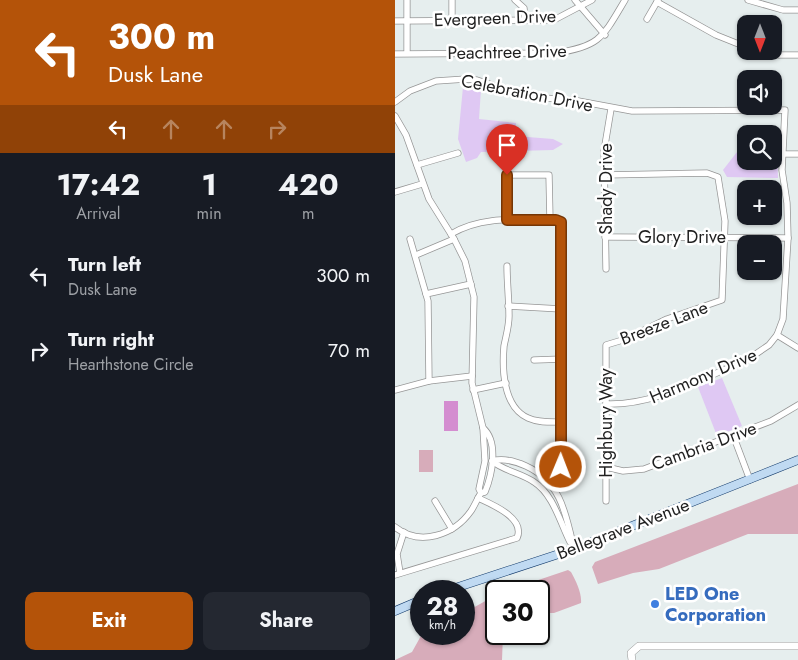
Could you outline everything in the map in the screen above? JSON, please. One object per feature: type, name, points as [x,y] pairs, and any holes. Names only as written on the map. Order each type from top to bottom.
[{"type":"main road","name":"Bellegrave Avenue","points":[[475,581],[574,549],[798,460]]},
{"type":"main road","points":[[395,611],[410,605]]},
{"type":"street","points":[[407,0],[407,54]]},
{"type":"street","points":[[452,0],[452,20]]},
{"type":"street","points":[[515,0],[524,8],[525,20]]},
{"type":"street","points":[[575,0],[605,35],[625,0]]},
{"type":"street","name":"Evergreen Drive","points":[[395,21],[559,19],[592,0]]},
{"type":"street","points":[[748,0],[783,10],[798,10]]},
{"type":"street","points":[[647,20],[657,1],[716,35],[737,43]]},
{"type":"street","name":"Peachtree Drive","points":[[395,54],[555,53],[575,50],[590,45],[605,35]]},
{"type":"street","points":[[783,55],[798,55]]},
{"type":"street","name":"Celebration Drive","points":[[395,102],[410,91],[436,81],[466,79],[477,80],[529,97],[573,100],[632,112],[785,110]]},
{"type":"street","name":"Shady Drive","points":[[606,269],[603,151],[611,109]]},
{"type":"street","name":"Harmony Drive","points":[[606,404],[623,405],[645,402],[761,353],[777,334],[783,319],[788,238],[787,203],[782,170],[785,110]]},
{"type":"street","points":[[395,116],[406,135],[422,184],[434,210],[452,236],[465,261],[471,284],[474,311],[471,346],[473,390],[483,428],[485,461],[479,496]]},
{"type":"street","points":[[417,165],[458,153]]},
{"type":"street","points":[[783,154],[798,154]]},
{"type":"street","points":[[604,174],[707,173],[718,177],[725,221],[725,237]]},
{"type":"street","points":[[507,220],[507,175],[549,175],[550,220]]},
{"type":"street","points":[[395,192],[422,184]]},
{"type":"street","points":[[416,256],[478,222],[507,220],[550,220],[561,222],[563,360],[561,467]]},
{"type":"street","name":"Glory Drive","points":[[605,237],[788,238]]},
{"type":"street","name":"Breeze Lane","points":[[606,345],[626,339],[667,319],[722,300],[725,237]]},
{"type":"street","points":[[410,238],[429,310],[429,381]]},
{"type":"street","points":[[507,266],[509,316],[504,348],[506,383],[513,405],[520,413],[535,420],[562,422]]},
{"type":"street","points":[[426,294],[471,284]]},
{"type":"street","points":[[508,306],[561,309]]},
{"type":"street","points":[[777,334],[798,348]]},
{"type":"street","name":"Highbury Way","points":[[606,345],[606,501]]},
{"type":"street","points":[[534,360],[563,360]]},
{"type":"street","points":[[395,390],[429,381],[472,376]]},
{"type":"street","points":[[473,390],[506,383]]},
{"type":"street","name":"Cambria Drive","points":[[606,467],[623,470],[644,468],[771,421],[798,405]]},
{"type":"street","points":[[395,527],[413,536],[431,537],[452,529],[468,514],[479,496],[485,492],[489,482],[492,461],[490,438],[483,428]]},
{"type":"street","points":[[733,435],[750,480]]},
{"type":"street","points":[[492,461],[500,459],[520,464],[543,477],[559,494],[574,549]]},
{"type":"street","points":[[492,461],[498,466],[537,484],[548,497],[574,549]]},
{"type":"street","points":[[537,484],[543,477]]},
{"type":"street","points":[[404,532],[397,554],[397,574],[517,538],[518,528],[512,519],[504,511],[479,496]]},
{"type":"street","points":[[435,501],[452,529]]},
{"type":"street","points":[[632,660],[631,653],[639,646],[798,646]]},
{"type":"shaded area","points":[[463,87],[481,89],[479,119],[516,123],[515,136],[553,139],[563,144],[553,150],[481,152],[477,158],[466,162],[458,139]]},
{"type":"shaded area","points":[[737,152],[737,170],[778,170],[778,178],[727,177],[723,170]]},
{"type":"shaded area","points":[[722,378],[742,426],[717,436],[698,387]]},
{"type":"shaded area","points":[[444,401],[458,401],[458,431],[444,431]]},
{"type":"shaded area","points":[[419,450],[433,450],[433,472],[419,472]]},
{"type":"shaded area","points":[[798,484],[798,534],[748,534],[659,569],[633,573],[598,584],[592,567],[595,562]]},
{"type":"shaded area","points":[[568,570],[571,572],[578,587],[581,603],[550,613],[550,580],[538,580]]},
{"type":"shaded area","points":[[485,601],[485,645],[503,645],[502,660],[395,660],[412,652],[416,645],[475,645],[475,607]]},
{"type":"place","name":"LED One Corporation","points":[[655,604]]},
{"type":"route","points":[[507,175],[507,220],[556,220],[561,222],[563,360],[561,467]]}]
